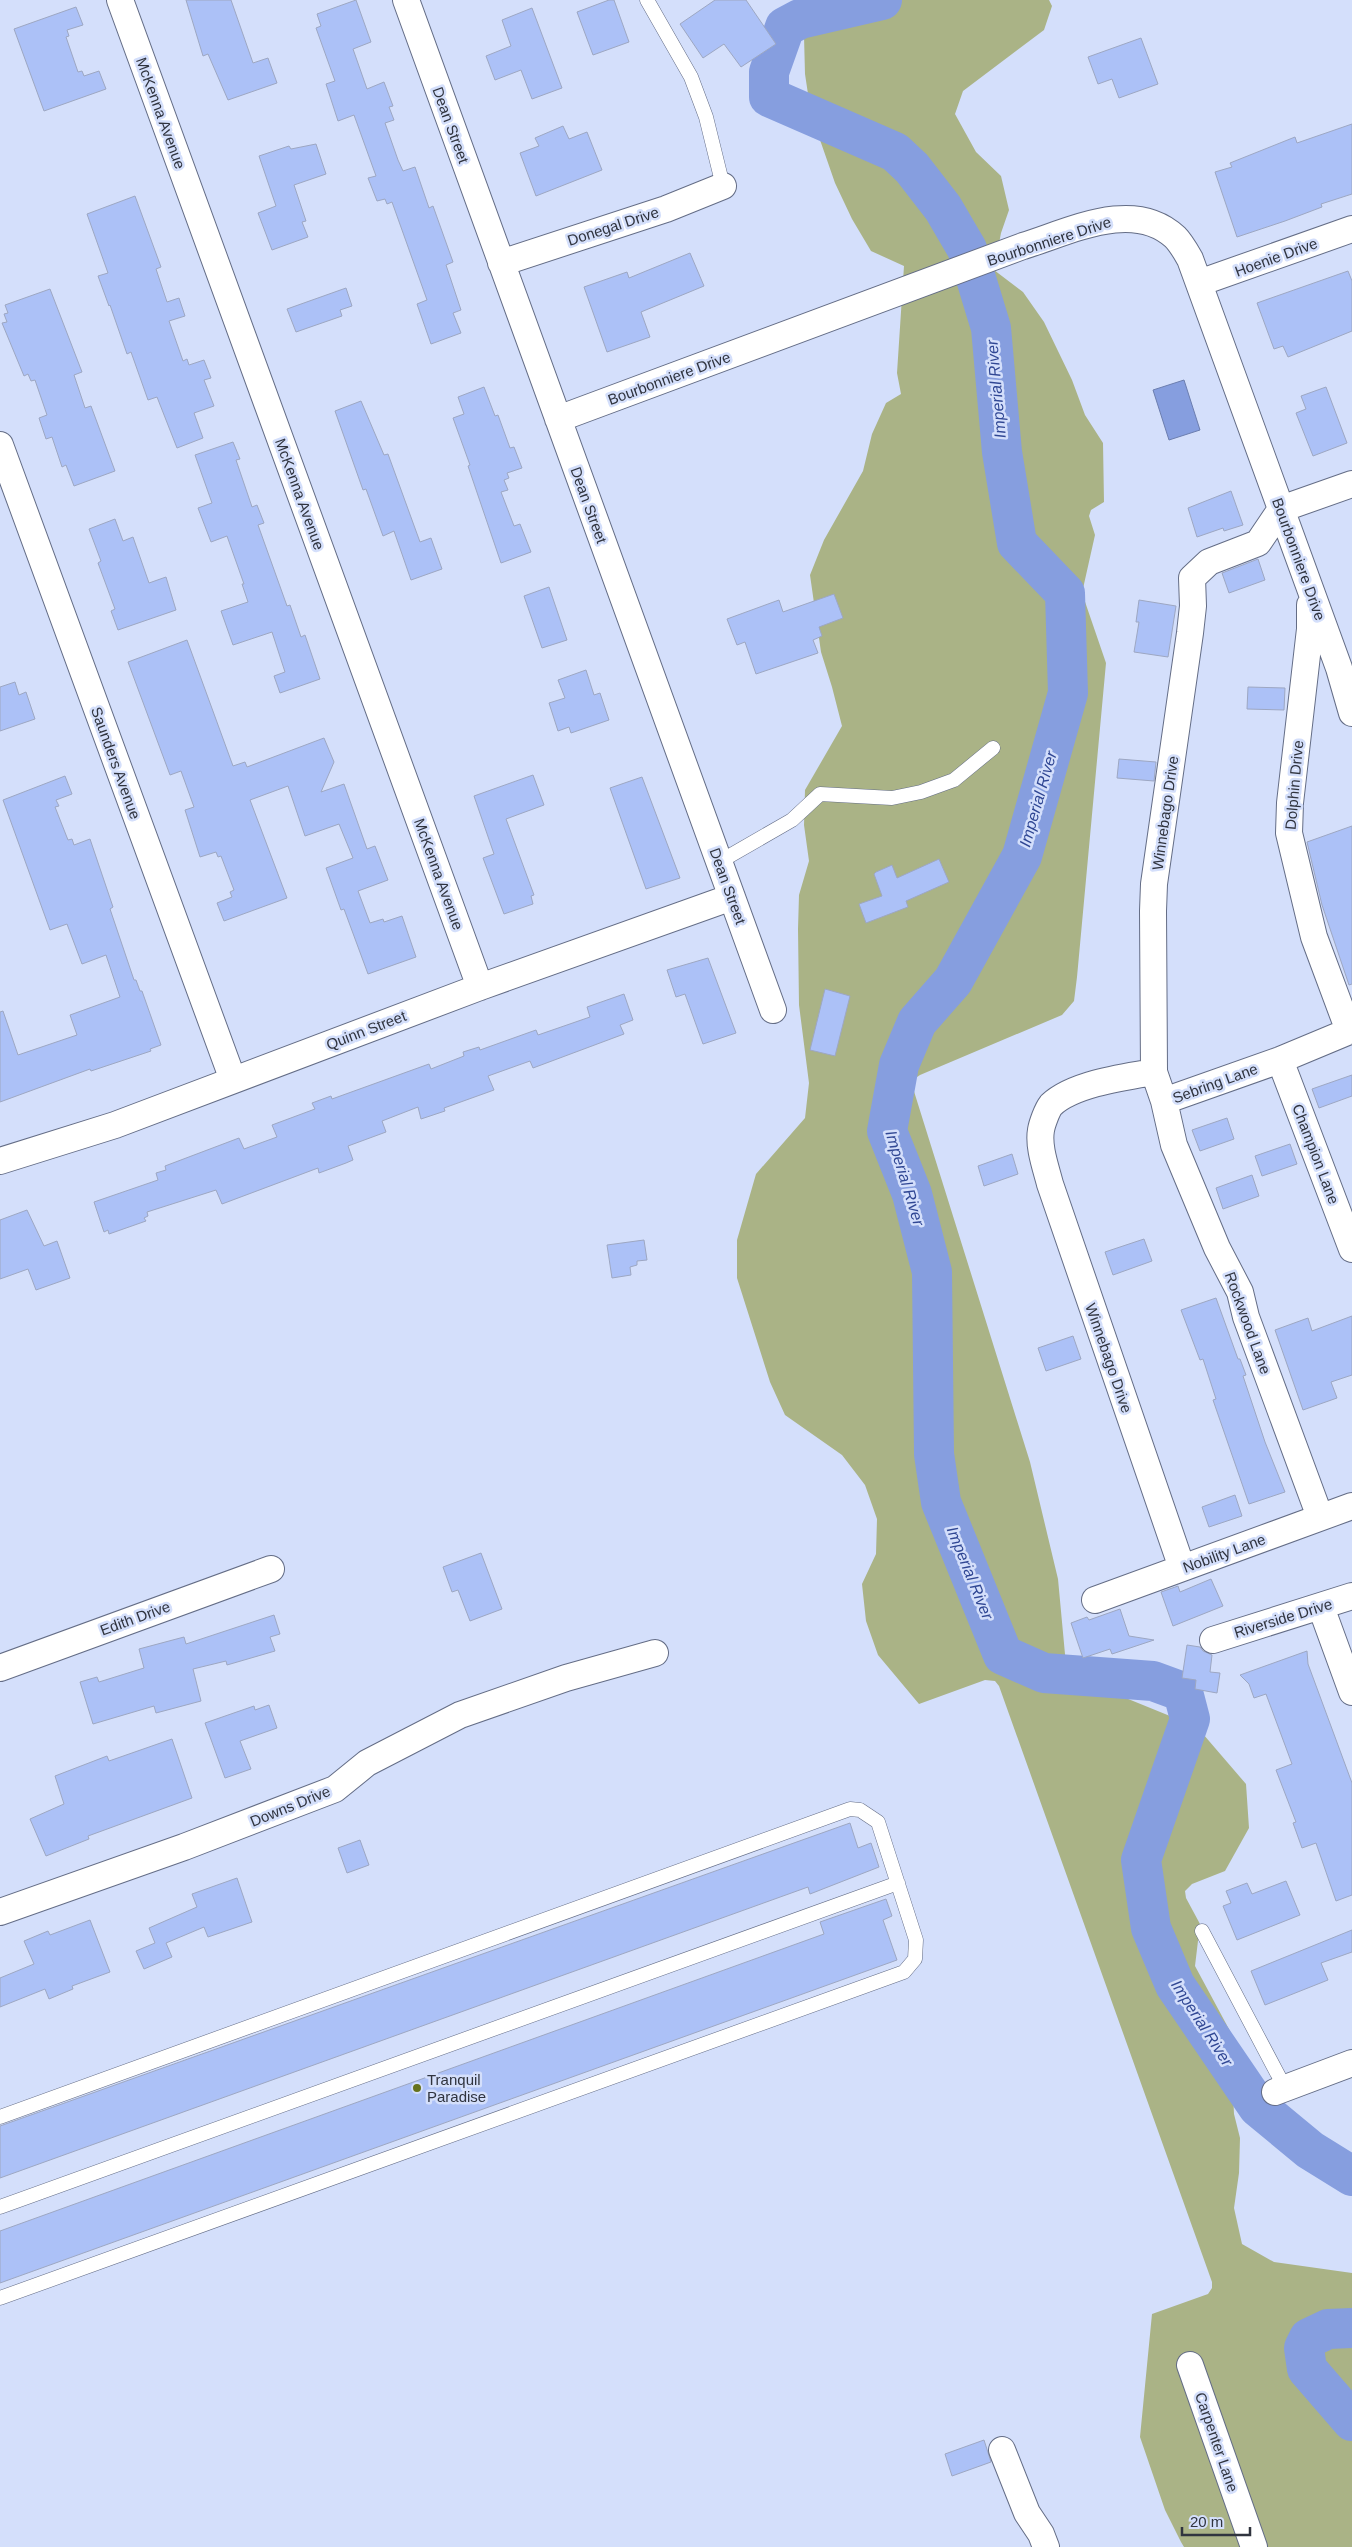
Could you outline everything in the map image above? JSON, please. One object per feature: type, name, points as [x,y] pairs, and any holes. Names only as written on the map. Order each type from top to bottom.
[{"type":"street","name":"McKenna Avenue","points":[[120,0],[480,987]]},
{"type":"street","name":"Dean Street","points":[[406,0],[773,1010]]},
{"type":"street","name":"Donegal Drive","points":[[501,263],[666,209],[723,186]]},
{"type":"street","name":"Bourbonniere Drive","points":[[558,419],[1023,246],[1096,223],[1125,217],[1154,223],[1176,238],[1190,259],[1339,668],[1352,713]]},
{"type":"street","name":"Hoenie Drive","points":[[1199,283],[1352,229]]},
{"type":"street","name":"Saunders Avenue","points":[[0,445],[233,1080]]},
{"type":"street","points":[[1282,509],[1352,484]]},
{"type":"street","name":"Winnebago Drive","points":[[1182,1568],[1050,1184],[1042,1146],[1041,1130],[1050,1106],[1070,1092],[1122,1077],[1154,1072],[1152,989],[1154,884],[1190,633],[1193,606],[1192,578],[1208,562],[1258,543],[1282,509]]},
{"type":"street","name":"Dolphin Drive","points":[[1310,591],[1310,628],[1290,804],[1289,833],[1314,937],[1351,1030]]},
{"type":"street","name":"Quinn Street","points":[[0,1161],[115,1125],[480,987],[732,897]]},
{"type":"street","name":"Sebring Lane","points":[[1154,1072],[1164,1101],[1280,1060],[1351,1030]]},
{"type":"street","name":"Champion Lane","points":[[1280,1060],[1352,1249]]},
{"type":"street","name":"Rockwood Lane","points":[[1164,1101],[1174,1145],[1217,1248],[1240,1292],[1246,1317],[1320,1517]]},
{"type":"street","name":"Nobility Lane","points":[[1095,1600],[1352,1506]]},
{"type":"street","name":"Edith Drive","points":[[0,1668],[271,1569]]},
{"type":"street","name":"Riverside Drive","points":[[1213,1640],[1352,1596]]},
{"type":"street","points":[[1321,1606],[1352,1692]]},
{"type":"street","name":"Downs Drive","points":[[0,1912],[184,1847],[335,1789],[367,1763],[460,1716],[566,1678],[655,1653]]},
{"type":"street","points":[[1280,2090],[1352,2063]]},
{"type":"street","name":"Carpenter Lane","points":[[1190,2365],[1254,2547]]},
{"type":"street","points":[[1002,2450],[1027,2514],[1041,2534],[1046,2547]]},
{"type":"lane","points":[[646,0],[691,76],[706,117],[723,186]]},
{"type":"lane","points":[[719,862],[792,820],[820,794],[892,798],[921,792],[954,780],[993,748]]},
{"type":"lane","points":[[0,2117],[850,1809],[860,1810],[878,1822],[916,1940],[915,1959],[904,1972],[0,2298]]},
{"type":"lane","points":[[0,2207],[898,1883]]},
{"type":"lane","points":[[1202,1931],[1280,2090]]},
{"type":"green space","points":[[796,0],[1049,0],[1052,6],[1044,30],[963,91],[955,114],[976,152],[1001,176],[1009,210],[1001,233],[994,270],[1023,292],[1044,322],[1072,380],[1085,415],[1103,443],[1104,502],[1091,510],[1089,516],[1095,535],[1082,593],[1106,663],[1074,1001],[1062,1015],[920,1075],[914,1079],[912,1085],[1030,1462],[1058,1579],[1066,1665],[1111,1692],[1197,1727],[1246,1784],[1249,1828],[1225,1871],[1192,1884],[1185,1891],[1186,1898],[1200,1924],[1195,1966],[1230,2031],[1234,2114],[1240,2138],[1239,2173],[1234,2208],[1242,2244],[1274,2262],[1352,2273],[1352,2547],[1184,2547],[1165,2510],[1140,2437],[1152,2314],[1208,2294],[1212,2288],[1212,2282],[999,1686],[995,1681],[985,1680],[919,1704],[878,1655],[866,1621],[862,1584],[876,1554],[877,1519],[865,1485],[842,1455],[785,1415],[770,1382],[737,1278],[737,1240],[756,1174],[805,1118],[809,1083],[799,1005],[799,895],[809,861],[804,825],[805,790],[842,726],[821,652],[810,575],[824,540],[863,471],[872,434],[886,403],[901,394],[897,373],[904,266],[871,251],[852,219],[835,183],[811,114],[805,74],[804,36]]},
{"type":"water","points":[[1184,380],[1200,430],[1169,440],[1153,390]]},
{"type":"building","points":[[186,0],[231,0],[253,63],[268,58],[277,83],[228,100],[208,54],[203,56]]},
{"type":"building","points":[[356,0],[371,42],[353,49],[367,89],[384,82],[393,106],[389,107],[394,120],[385,123],[398,160],[403,171],[415,167],[429,208],[433,206],[453,262],[446,265],[461,310],[453,313],[461,333],[431,344],[417,304],[427,300],[392,202],[387,204],[385,199],[377,201],[368,178],[376,176],[354,115],[338,121],[326,84],[335,81],[316,28],[321,26],[317,14]]},
{"type":"building","points":[[609,0],[614,0],[629,42],[593,55],[577,12]]},
{"type":"building","points":[[715,0],[746,0],[776,44],[741,67],[724,44],[703,58],[680,24]]},
{"type":"building","points":[[76,7],[83,25],[67,30],[69,36],[66,37],[78,72],[82,71],[84,76],[99,71],[106,89],[44,111],[14,29]]},
{"type":"building","points":[[532,8],[562,88],[532,99],[521,70],[495,80],[486,56],[511,46],[502,20]]},
{"type":"building","points":[[1141,38],[1158,84],[1119,98],[1112,79],[1098,84],[1088,57]]},
{"type":"building","points":[[1352,124],[1352,194],[1321,204],[1322,207],[1285,221],[1237,237],[1215,172],[1232,167],[1230,163],[1295,137],[1297,143]]},
{"type":"building","points":[[563,126],[569,139],[587,132],[602,170],[536,196],[520,153],[539,146],[535,138]]},
{"type":"building","points":[[316,144],[326,174],[294,185],[306,221],[302,222],[308,237],[272,250],[258,213],[276,206],[259,156],[289,146],[291,149]]},
{"type":"building","points":[[135,196],[161,267],[156,269],[167,302],[179,298],[185,316],[169,321],[183,361],[187,359],[189,365],[204,360],[211,378],[204,380],[214,406],[194,413],[203,438],[177,448],[157,397],[148,400],[131,352],[127,354],[98,276],[108,273],[87,214]]},
{"type":"building","points":[[690,253],[704,286],[641,312],[650,337],[607,352],[584,287],[627,272],[629,278]]},
{"type":"building","points":[[1348,271],[1352,281],[1352,331],[1288,357],[1283,346],[1274,349],[1257,303]]},
{"type":"building","points":[[346,288],[352,306],[340,310],[342,316],[296,332],[287,309]]},
{"type":"building","points":[[50,289],[82,372],[74,375],[85,408],[91,406],[115,471],[74,486],[66,465],[62,467],[52,437],[46,439],[39,418],[47,415],[35,380],[31,381],[28,374],[24,376],[2,323],[7,322],[4,314],[8,313],[5,305]]},
{"type":"building","points":[[484,387],[495,416],[498,415],[510,448],[514,447],[522,468],[507,473],[509,478],[504,480],[508,490],[501,492],[514,526],[520,524],[531,552],[501,563],[453,418],[464,414],[458,397]]},
{"type":"building","points":[[1326,387],[1347,443],[1313,456],[1296,413],[1306,409],[1301,396]]},
{"type":"building","points":[[361,401],[384,455],[388,454],[420,542],[431,538],[442,569],[411,580],[394,531],[383,536],[366,489],[363,490],[335,411]]},
{"type":"building","points":[[233,442],[240,459],[236,460],[252,507],[257,505],[264,523],[258,525],[287,606],[290,605],[301,637],[305,635],[320,679],[280,693],[274,676],[285,672],[272,632],[233,645],[221,611],[248,602],[242,584],[244,584],[227,536],[211,542],[198,508],[212,503],[195,455]]},
{"type":"building","points":[[1231,491],[1243,525],[1224,531],[1223,528],[1197,537],[1188,508]]},
{"type":"building","points":[[115,519],[123,541],[133,537],[149,583],[166,577],[176,610],[118,630],[111,611],[115,609],[98,563],[101,561],[89,529]]},
{"type":"building","points":[[1258,559],[1265,580],[1229,593],[1222,573]]},
{"type":"building","points":[[549,587],[567,640],[542,648],[524,596]]},
{"type":"building","points":[[834,594],[843,618],[819,627],[822,636],[813,640],[818,653],[756,674],[745,642],[737,645],[727,619],[779,600],[783,612]]},
{"type":"building","points":[[1139,600],[1176,606],[1168,657],[1134,652],[1139,622],[1136,622]]},
{"type":"building","points":[[187,640],[233,766],[245,762],[247,767],[324,738],[334,762],[321,792],[344,784],[367,849],[375,846],[388,880],[358,891],[370,923],[383,919],[384,922],[402,916],[416,957],[368,974],[344,909],[341,910],[326,868],[353,858],[339,824],[305,836],[288,786],[250,800],[287,898],[224,921],[217,903],[232,897],[230,892],[234,890],[221,856],[218,857],[216,852],[200,857],[185,810],[194,807],[181,771],[170,775],[128,662]]},
{"type":"building","points":[[586,670],[594,695],[600,693],[609,720],[571,733],[569,727],[558,731],[549,703],[565,698],[558,680]]},
{"type":"building","points":[[15,682],[19,695],[26,692],[35,719],[0,731],[0,687]]},
{"type":"building","points":[[1248,687],[1285,688],[1284,710],[1247,709]]},
{"type":"building","points":[[1119,759],[1156,762],[1154,781],[1117,778]]},
{"type":"building","points":[[533,775],[544,805],[506,819],[534,895],[531,896],[533,904],[504,914],[483,858],[494,854],[474,796]]},
{"type":"building","points":[[65,776],[72,794],[56,800],[59,806],[55,807],[68,840],[72,839],[74,845],[90,839],[113,907],[110,909],[134,980],[136,980],[140,991],[142,991],[161,1045],[150,1049],[151,1051],[91,1071],[90,1069],[0,1102],[0,1012],[3,1011],[18,1055],[77,1035],[70,1015],[120,997],[106,955],[82,964],[67,924],[50,930],[3,800]]},
{"type":"building","points":[[642,777],[680,878],[646,889],[610,788]]},
{"type":"building","points":[[1352,826],[1352,984],[1349,985],[1322,905],[1307,842]]},
{"type":"building","points":[[939,859],[949,882],[906,901],[908,907],[866,923],[859,904],[882,896],[874,874],[876,872],[892,865],[897,878]]},
{"type":"building","points":[[708,958],[736,1033],[703,1044],[685,994],[676,997],[667,970]]},
{"type":"building","points":[[825,989],[850,996],[835,1056],[810,1050]]},
{"type":"building","points":[[624,994],[633,1020],[620,1025],[624,1034],[533,1068],[530,1061],[488,1076],[494,1090],[444,1108],[445,1111],[421,1119],[418,1107],[382,1121],[386,1132],[348,1146],[353,1160],[319,1173],[318,1168],[222,1204],[216,1190],[147,1212],[148,1216],[144,1218],[146,1221],[109,1234],[108,1230],[104,1232],[94,1202],[158,1180],[156,1173],[166,1170],[165,1166],[239,1138],[244,1149],[277,1137],[272,1125],[315,1109],[312,1103],[331,1096],[332,1099],[429,1064],[431,1069],[464,1056],[463,1052],[479,1047],[480,1050],[536,1030],[538,1035],[590,1017],[587,1007]]},
{"type":"building","points":[[1352,1075],[1352,1096],[1319,1108],[1312,1089]]},
{"type":"building","points":[[1227,1118],[1234,1139],[1200,1151],[1192,1130]]},
{"type":"building","points":[[1290,1144],[1297,1164],[1262,1176],[1255,1156]]},
{"type":"building","points":[[1012,1154],[1018,1174],[984,1186],[978,1166]]},
{"type":"building","points":[[1252,1175],[1259,1196],[1223,1209],[1216,1188]]},
{"type":"building","points":[[27,1210],[44,1246],[57,1241],[70,1278],[36,1290],[28,1269],[0,1279],[0,1220]]},
{"type":"building","points":[[1144,1239],[1152,1261],[1113,1275],[1105,1252]]},
{"type":"building","points":[[644,1240],[647,1260],[637,1261],[637,1265],[630,1267],[631,1275],[612,1278],[607,1245]]},
{"type":"building","points":[[1216,1298],[1238,1359],[1240,1359],[1246,1375],[1243,1376],[1265,1442],[1285,1492],[1249,1504],[1213,1400],[1216,1399],[1203,1359],[1200,1360],[1181,1310]]},
{"type":"building","points":[[1352,1316],[1352,1375],[1331,1382],[1337,1398],[1303,1410],[1275,1330],[1308,1318],[1312,1331]]},
{"type":"building","points":[[1073,1336],[1081,1359],[1046,1371],[1038,1348]]},
{"type":"building","points":[[1235,1495],[1242,1516],[1209,1527],[1202,1507]]},
{"type":"building","points":[[481,1553],[502,1609],[470,1621],[458,1590],[452,1592],[443,1567]]},
{"type":"building","points":[[1211,1579],[1223,1606],[1173,1626],[1161,1592],[1178,1586],[1180,1592]]},
{"type":"building","points":[[1120,1609],[1129,1636],[1154,1640],[1112,1654],[1110,1649],[1083,1658],[1071,1623],[1087,1617],[1089,1620]]},
{"type":"building","points":[[274,1615],[280,1634],[270,1637],[275,1651],[227,1665],[226,1661],[193,1669],[201,1701],[156,1713],[154,1706],[93,1724],[80,1682],[97,1677],[99,1682],[144,1668],[139,1649],[184,1637],[186,1644]]},
{"type":"building","points":[[1187,1645],[1200,1647],[1203,1651],[1212,1655],[1210,1672],[1220,1673],[1217,1693],[1195,1689],[1196,1680],[1182,1678]]},
{"type":"building","points":[[1307,1651],[1308,1664],[1352,1783],[1352,1895],[1336,1901],[1316,1843],[1302,1848],[1293,1823],[1296,1822],[1276,1770],[1292,1764],[1266,1694],[1254,1698],[1249,1684],[1240,1675]]},
{"type":"building","points":[[269,1705],[277,1728],[240,1741],[251,1769],[225,1778],[205,1723],[254,1706],[255,1710]]},
{"type":"building","points":[[172,1739],[192,1798],[88,1836],[89,1839],[46,1856],[30,1819],[64,1804],[55,1776],[107,1756],[109,1761]]},
{"type":"building","points":[[850,1823],[858,1848],[871,1843],[879,1867],[810,1894],[808,1887],[0,2178],[0,2126]]},
{"type":"building","points":[[360,1840],[369,1865],[347,1873],[338,1848]]},
{"type":"building","points":[[237,1878],[252,1922],[208,1937],[204,1927],[166,1943],[172,1957],[144,1969],[136,1951],[155,1943],[149,1928],[197,1907],[192,1894]]},
{"type":"building","points":[[1286,1881],[1300,1915],[1237,1940],[1223,1906],[1231,1903],[1226,1891],[1247,1883],[1252,1894]]},
{"type":"building","points":[[886,1899],[892,1916],[883,1920],[897,1960],[0,2283],[0,2231],[824,1934],[820,1922]]},
{"type":"building","points":[[90,1920],[110,1972],[72,1986],[73,1989],[49,1999],[45,1989],[0,2007],[0,1978],[34,1964],[24,1941],[48,1931],[50,1935]]},
{"type":"building","points":[[1352,1930],[1352,1952],[1321,1963],[1328,1980],[1265,2005],[1251,1971]]},
{"type":"building","points":[[984,2440],[991,2462],[952,2476],[945,2454]]},
{"type":"waterway","name":"Imperial River","points":[[882,0],[800,19],[785,27],[769,72],[769,97],[895,152],[912,168],[943,208],[967,249],[991,328],[1002,452],[1017,543],[1065,593],[1068,693],[1022,856],[953,981],[917,1022],[899,1065],[887,1131],[912,1194],[932,1272],[934,1454],[941,1502],[1003,1655],[1044,1673],[1153,1681],[1183,1692],[1190,1719],[1141,1860],[1151,1928],[1175,1985],[1258,2107],[1310,2150],[1352,2176]]},
{"type":"waterway","name":"Imperial River","points":[[1352,2328],[1328,2329],[1309,2338],[1304,2348],[1307,2369],[1352,2421]]},
{"type":"place","name":"Tranquil Paradise","points":[[417,2088]]}]
